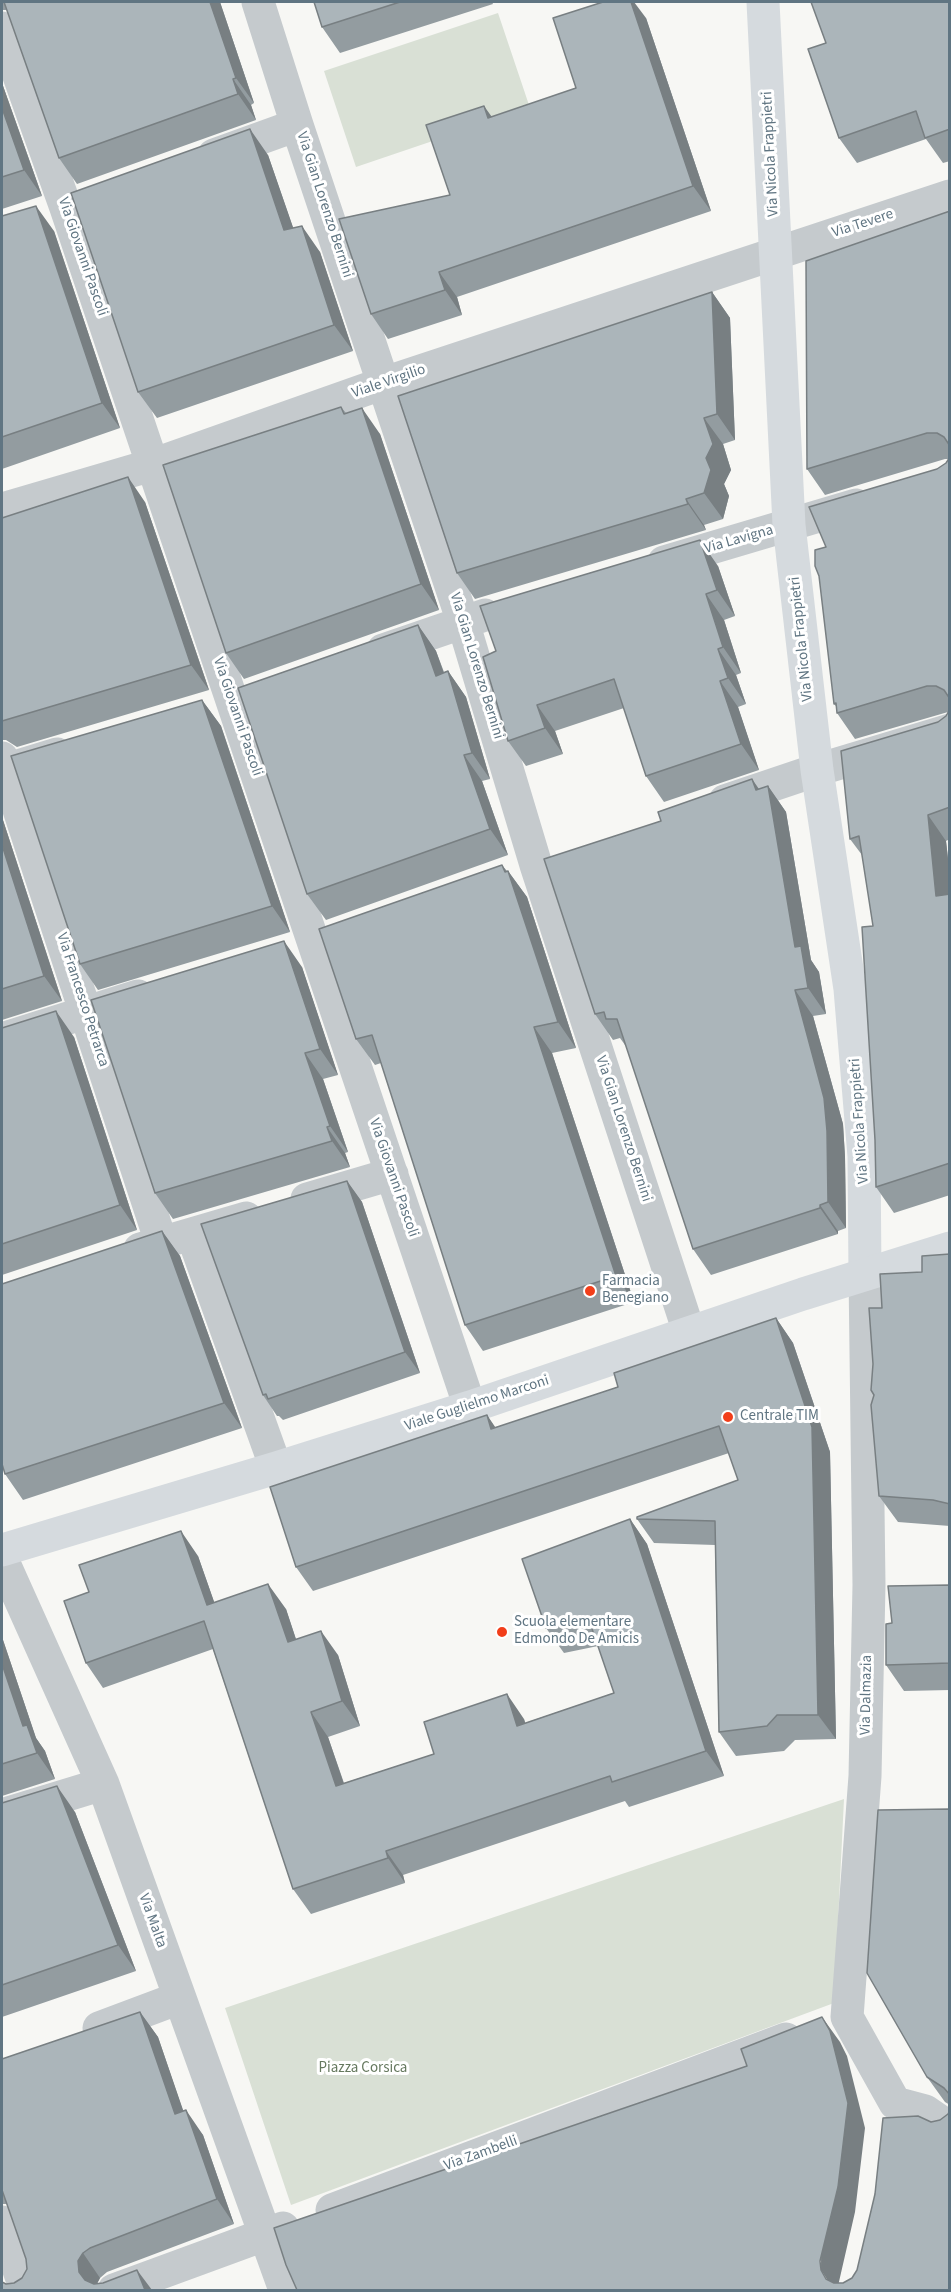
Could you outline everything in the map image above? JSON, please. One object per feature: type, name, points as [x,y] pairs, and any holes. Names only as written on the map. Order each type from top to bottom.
[{"type":"street","name":"Via Gian Lorenzo Bernini","points":[[258,2],[463,622],[547,861],[689,1332]]},
{"type":"street","name":"Via Nicola Frappietri","points":[[763,2],[789,525],[817,770],[850,989],[864,1156],[865,1274]]},
{"type":"street","name":"Via Giovanni Pascoli","points":[[2,28],[66,208],[152,465],[221,706],[303,947],[392,1174],[470,1407]]},
{"type":"street","points":[[187,165],[297,125]]},
{"type":"street","points":[[34,218],[99,196]]},
{"type":"street","name":"Via Tevere","points":[[776,254],[950,196]]},
{"type":"street","name":"Viale Virgilio","points":[[2,509],[152,465],[384,383],[776,254]]},
{"type":"street","name":"Via Lavigna","points":[[632,572],[881,497]]},
{"type":"street","points":[[353,660],[508,608]]},
{"type":"street","points":[[221,706],[265,691]]},
{"type":"street","points":[[693,811],[817,770],[950,730]]},
{"type":"street","points":[[3,766],[85,746]]},
{"type":"street","name":"Via Francesco Petrarca","points":[[3,766],[86,1012],[177,1238],[276,1468]]},
{"type":"street","points":[[503,876],[547,861]]},
{"type":"street","points":[[303,947],[347,932]]},
{"type":"street","points":[[2,1039],[166,988]]},
{"type":"street","points":[[108,1259],[392,1174]]},
{"type":"street","name":"Viale Guglielmo Marconi","points":[[2,1550],[470,1407],[689,1332],[950,1248]]},
{"type":"street","name":"Via Dalmazia","points":[[828,2024],[866,1752],[869,1585],[865,1274]]},
{"type":"street","name":"Via Malta","points":[[2,1559],[103,1784],[285,2290]]},
{"type":"street","points":[[2,1815],[103,1784]]},
{"type":"street","points":[[68,2040],[179,1998]]},
{"type":"street","points":[[828,2024],[896,2103],[925,2111],[950,2128]]},
{"type":"street","name":"Via Zambelli","points":[[114,2290],[828,2024]]},
{"type":"street","points":[[883,2133],[896,2103]]},
{"type":"street","points":[[2,2222],[26,2290]]},
{"type":"green space","points":[[498,13],[530,108],[356,167],[324,71]]},
{"type":"green space","name":"Piazza Corsica","points":[[844,1799],[834,2003],[291,2205],[225,2008]]},
{"type":"building","points":[[4,2],[210,2],[236,78],[233,79],[238,94],[59,158]]},
{"type":"building","points":[[314,2],[400,2],[322,27]]},
{"type":"building","points":[[603,2],[631,2],[693,186],[439,272],[445,290],[371,314],[339,219],[450,195],[426,125],[484,106],[488,118],[576,88],[553,18]]},
{"type":"building","points":[[811,2],[950,2],[950,129],[925,138],[916,111],[839,138],[808,49],[826,43]]},
{"type":"building","points":[[2,108],[24,170],[2,177]]},
{"type":"building","points":[[250,129],[284,230],[302,226],[334,325],[138,392],[71,193]]},
{"type":"building","points":[[36,206],[102,403],[2,437],[2,216]]},
{"type":"building","points":[[950,211],[950,446],[944,437],[937,433],[927,433],[807,469],[806,261]]},
{"type":"building","points":[[712,292],[717,414],[704,418],[713,444],[706,458],[711,470],[704,493],[686,499],[688,504],[457,573],[398,396]]},
{"type":"building","points":[[341,407],[344,414],[362,408],[421,584],[226,653],[163,465]]},
{"type":"building","points":[[950,457],[950,699],[944,690],[936,686],[927,686],[837,713],[836,703],[834,704],[819,576],[815,566],[815,550],[826,547],[809,507],[937,469]]},
{"type":"building","points":[[128,477],[191,665],[2,721],[2,518]]},
{"type":"building","points":[[700,540],[717,590],[706,594],[723,647],[718,649],[728,678],[720,681],[741,744],[646,776],[614,679],[537,705],[545,728],[508,741],[483,657],[496,651],[480,606]]},
{"type":"building","points":[[418,625],[436,676],[448,671],[472,753],[464,755],[490,829],[307,894],[238,688]]},
{"type":"building","points":[[202,700],[272,906],[80,964],[11,756]]},
{"type":"building","points":[[950,709],[950,807],[928,815],[936,896],[950,894],[950,1163],[876,1187],[862,927],[873,926],[859,836],[850,839],[841,751],[938,722],[946,716]]},
{"type":"building","points":[[752,779],[756,790],[768,786],[795,947],[801,946],[808,988],[795,990],[824,1098],[828,1202],[820,1205],[820,1208],[693,1249],[617,1019],[606,1019],[604,1012],[595,1014],[544,859],[661,821],[658,812]]},
{"type":"building","points":[[2,845],[44,976],[2,989]]},
{"type":"building","points":[[502,865],[505,872],[508,871],[558,1022],[534,1027],[616,1276],[465,1325],[372,1035],[356,1039],[319,929]]},
{"type":"building","points":[[284,941],[320,1049],[305,1053],[330,1126],[327,1127],[332,1141],[155,1193],[91,1000]]},
{"type":"building","points":[[56,1011],[120,1205],[2,1244],[2,1028]]},
{"type":"building","points":[[347,1181],[405,1352],[268,1399],[266,1394],[263,1395],[201,1224]]},
{"type":"building","points":[[162,1231],[224,1403],[5,1474],[2,1464],[2,1284]]},
{"type":"building","points":[[950,1254],[950,1504],[933,1500],[879,1496],[871,1405],[874,1395],[871,1390],[873,1364],[869,1308],[882,1308],[880,1274],[922,1272],[922,1256]]},
{"type":"building","points":[[776,1318],[812,1427],[818,1715],[777,1715],[767,1726],[719,1732],[715,1521],[637,1519],[637,1517],[738,1480],[719,1426],[296,1567],[270,1487],[487,1415],[491,1429],[618,1387],[614,1373]]},
{"type":"building","points":[[630,1519],[706,1751],[612,1782],[610,1776],[386,1851],[388,1858],[293,1889],[204,1621],[86,1663],[64,1601],[89,1592],[79,1565],[181,1531],[207,1605],[268,1584],[288,1642],[321,1631],[342,1701],[311,1712],[336,1786],[434,1754],[424,1722],[507,1694],[517,1726],[614,1693],[589,1620],[546,1628],[522,1559]]},
{"type":"building","points":[[950,1585],[950,1663],[886,1665],[886,1624],[892,1623],[888,1586]]},
{"type":"building","points":[[2,1664],[23,1726],[27,1725],[37,1753],[2,1764]]},
{"type":"building","points":[[57,1786],[118,1945],[2,1985],[2,1803]]},
{"type":"building","points":[[950,1809],[950,2095],[944,2088],[927,2077],[867,1973],[878,1810]]},
{"type":"building","points":[[140,2012],[175,2114],[186,2110],[217,2199],[90,2248],[78,2261],[79,2272],[85,2280],[94,2284],[103,2283],[137,2270],[145,2290],[2,2290],[2,2282],[14,2283],[22,2278],[27,2269],[26,2259],[2,2190],[2,2059]]},
{"type":"building","points":[[822,2017],[830,2031],[848,2103],[838,2187],[820,2261],[821,2270],[826,2279],[834,2283],[843,2283],[852,2278],[857,2270],[875,2194],[883,2118],[918,2116],[931,2122],[940,2120],[950,2110],[950,2290],[297,2290],[274,2228],[747,2066],[741,2049]]},
{"type":"place","name":"Farmacia Benegiano","points":[[590,1291]]},
{"type":"place","name":"Centrale TIM","points":[[728,1417]]},
{"type":"place","name":"Scuola elementare Edmondo De Amicis","points":[[502,1632]]}]
